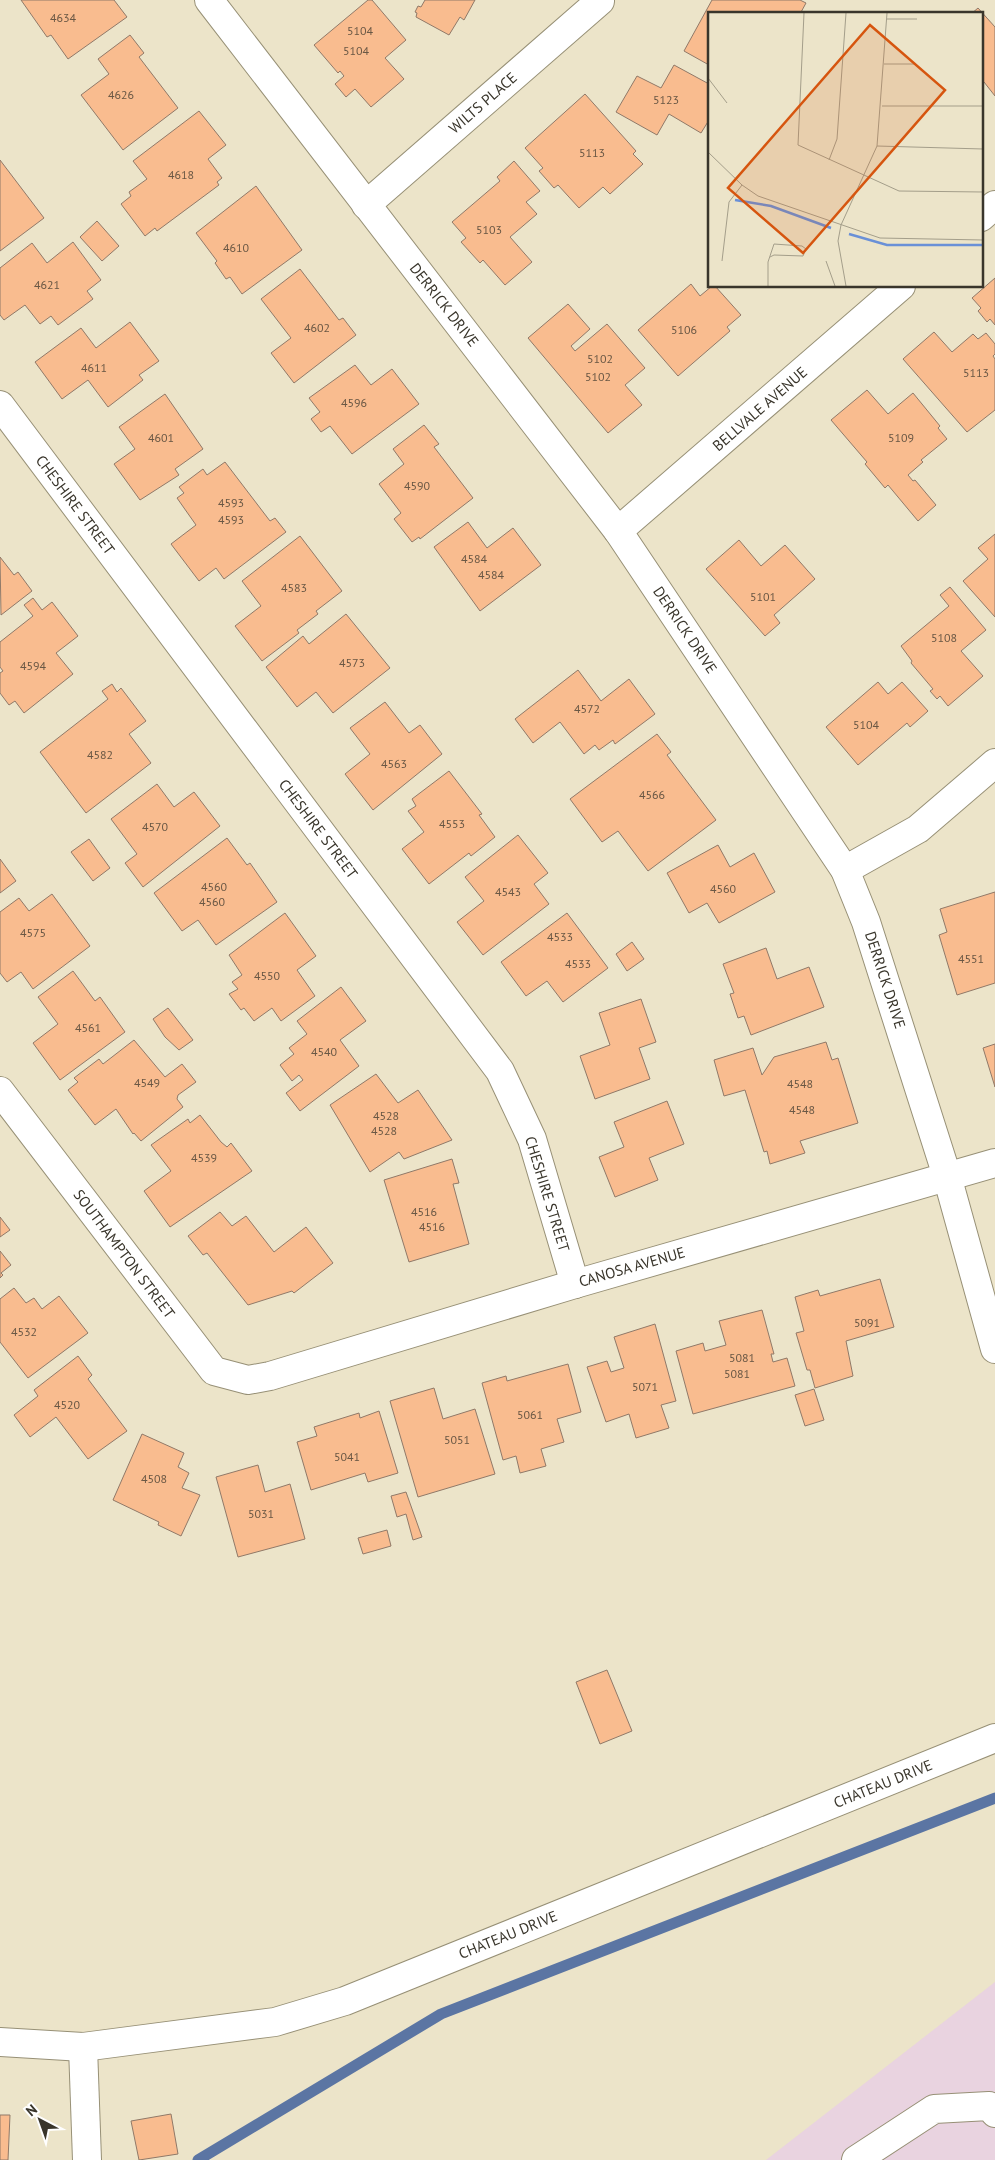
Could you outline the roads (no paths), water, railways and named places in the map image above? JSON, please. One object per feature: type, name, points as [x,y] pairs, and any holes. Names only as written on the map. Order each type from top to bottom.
[{"type":"street","name":"DERRICK DRIVE","points":[[209,0],[618,531],[844,870],[866,922],[947,1176],[995,1349]]},
{"type":"street","name":"WILTS PLACE","points":[[366,205],[600,1]]},
{"type":"street","points":[[982,216],[995,205]]},
{"type":"street","name":"BELLVALE AVENUE","points":[[618,531],[899,288]]},
{"type":"street","name":"CHESHIRE STREET","points":[[0,405],[500,1071],[532,1139],[575,1284]]},
{"type":"street","points":[[844,870],[918,829],[995,763]]},
{"type":"street","name":"SOUTHAMPTON STREET","points":[[0,1091],[214,1372],[248,1380],[270,1376]]},
{"type":"street","name":"CANOSA AVENUE","points":[[270,1376],[575,1284],[995,1163]]},
{"type":"street","name":"CHATEAU DRIVE","points":[[0,2042],[83,2047],[275,2022],[345,2001],[995,1738]]},
{"type":"street","points":[[83,2047],[87,2160]]},
{"type":"street","points":[[856,2160],[934,2109],[989,2106],[995,2113]]},
{"type":"waterway","points":[[198,2160],[441,2014],[995,1798]]}]
